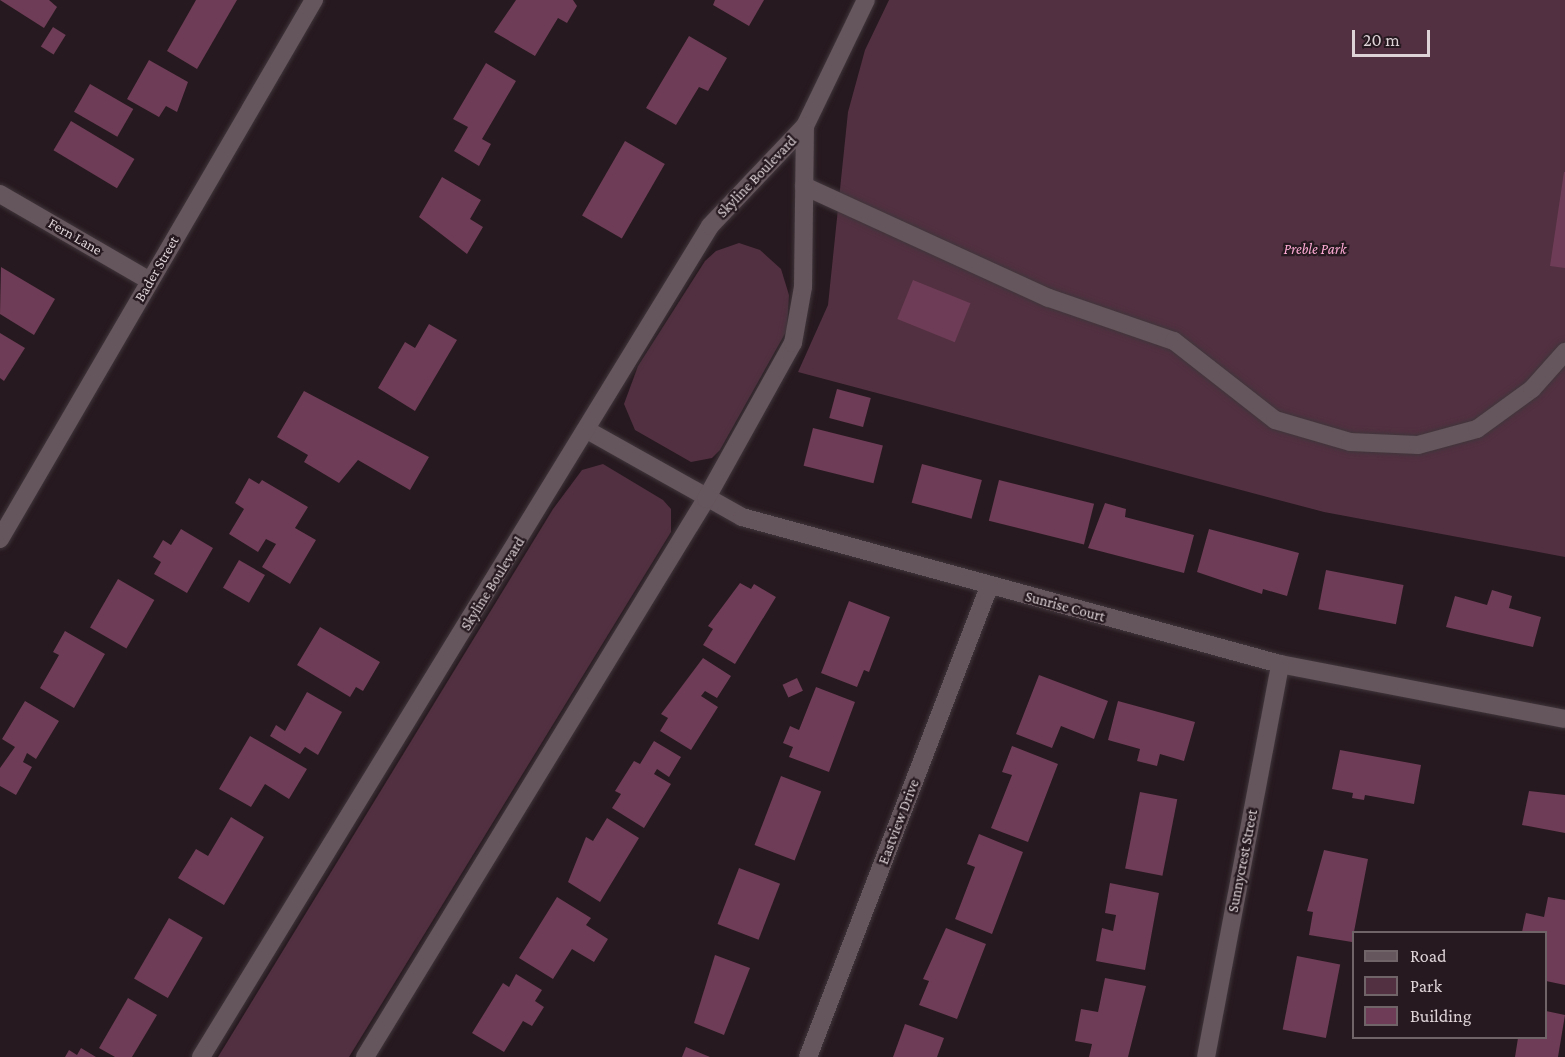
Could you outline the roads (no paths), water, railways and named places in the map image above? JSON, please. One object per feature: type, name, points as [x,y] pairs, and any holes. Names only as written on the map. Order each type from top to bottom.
[{"type":"street","name":"Bader Street","points":[[0,539],[314,0]]},
{"type":"street","name":"Skyline Boulevard","points":[[201,1057],[710,226],[805,126],[866,0]]},
{"type":"street","name":"Skyline Boulevard","points":[[365,1057],[706,499],[793,343],[803,286],[805,126]]},
{"type":"street","points":[[804,186],[1038,293],[1174,342],[1275,420],[1350,442],[1418,445],[1477,429],[1532,389],[1565,352]]},
{"type":"street","name":"Fern Lane","points":[[0,194],[150,281]]},
{"type":"street","name":"Sunrise Court","points":[[587,430],[742,518],[989,587],[1280,664],[1565,719]]},
{"type":"street","name":"Eastview Drive","points":[[808,1057],[989,587]]},
{"type":"street","name":"Sunnycrest Street","points":[[1206,1057],[1280,664]]},
{"type":"park label","name":"Preble Park","points":[[1315,250]]}]
